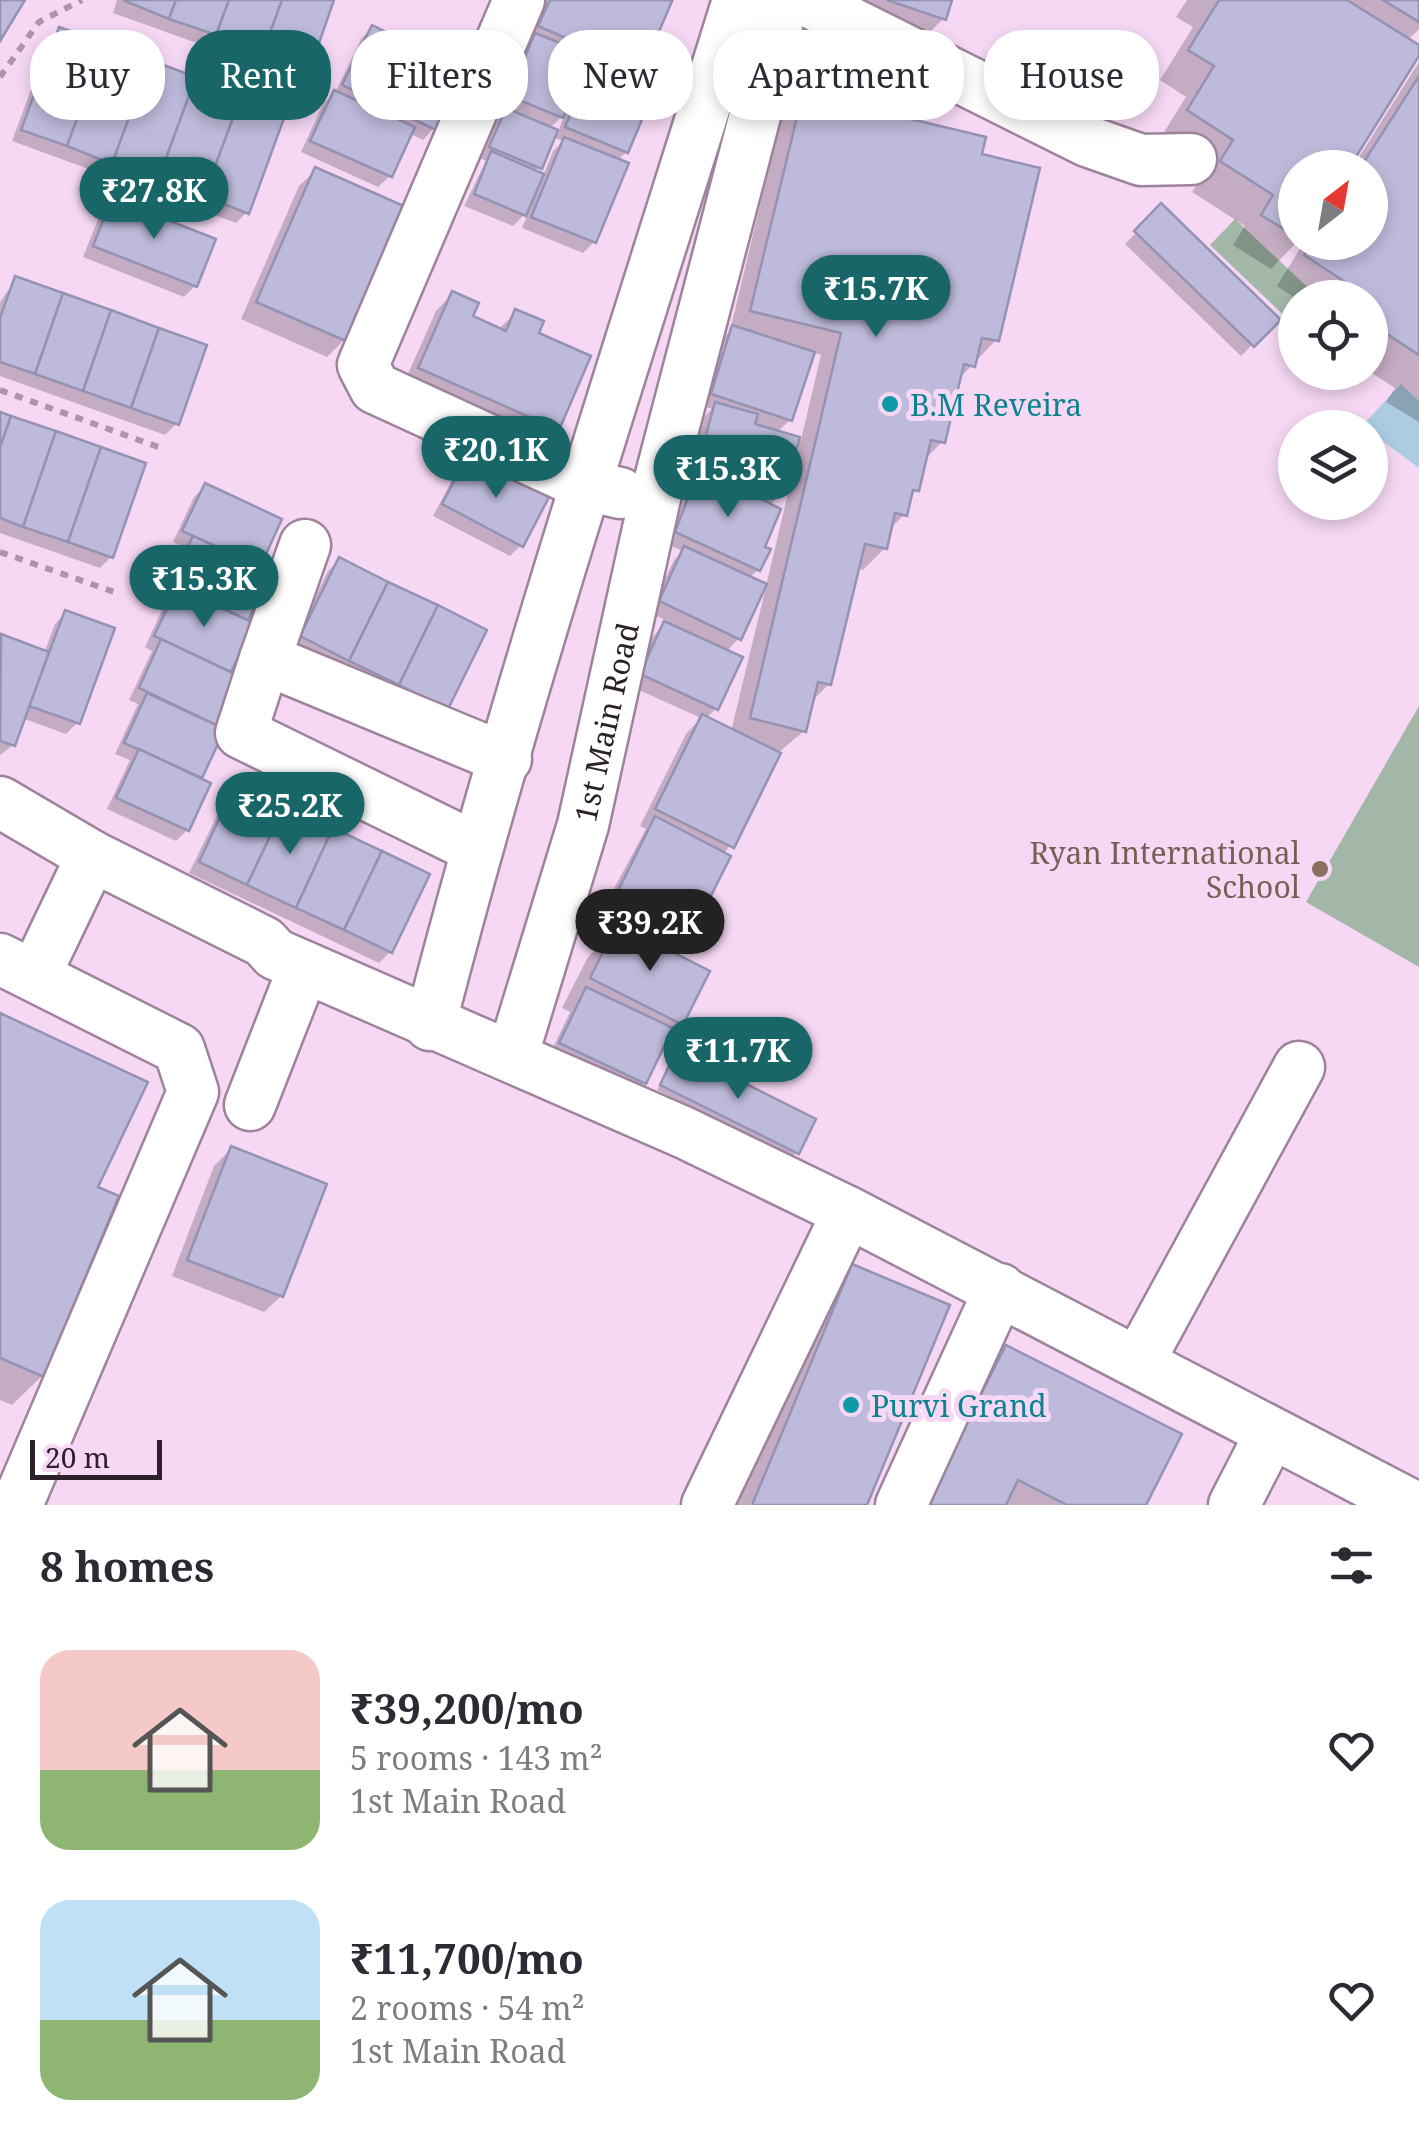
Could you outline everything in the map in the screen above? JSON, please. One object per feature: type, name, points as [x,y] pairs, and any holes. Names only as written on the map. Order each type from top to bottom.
[{"type":"street","points":[[519,0],[363,365],[375,388],[586,486],[654,502]]},
{"type":"street","points":[[430,1025],[476,848],[586,486],[735,10],[747,0]]},
{"type":"street","name":"1st Main Road","points":[[512,1058],[582,825],[654,502],[777,32],[772,0]]},
{"type":"street","points":[[805,0],[1087,141],[1140,160],[1191,159]]},
{"type":"street","points":[[305,545],[241,733],[476,848]]},
{"type":"street","points":[[265,659],[506,759]]},
{"type":"street","points":[[0,802],[89,864]]},
{"type":"street","points":[[0,821],[264,942],[289,961],[848,1212],[1140,1361],[1271,1433],[1340,1489],[1411,1505]]},
{"type":"street","points":[[17,1505],[193,1092],[179,1049],[17,967],[89,864]]},
{"type":"street","points":[[250,1105],[289,961]]},
{"type":"street","points":[[1140,1361],[1299,1067]]},
{"type":"street","points":[[707,1505],[848,1212]]},
{"type":"street","points":[[901,1505],[1000,1289]]},
{"type":"street","points":[[1234,1505],[1271,1433]]},
{"type":"path","points":[[0,77],[40,22],[82,0]]},
{"type":"path","points":[[0,390],[164,448]]},
{"type":"path","points":[[0,552],[120,594]]},
{"type":"green space","points":[[1235,219],[1300,280],[1278,280],[1278,310],[1210,245]]},
{"type":"green space","points":[[1419,706],[1419,967],[1306,902]]},
{"type":"water","points":[[1401,384],[1419,401],[1419,468],[1388,445],[1388,410],[1377,410]]},
{"type":"building","points":[[0,0],[25,0],[0,41]]},
{"type":"building","points":[[123,0],[176,0],[169,19]]},
{"type":"building","points":[[176,0],[229,0],[218,30],[201,30],[169,19]]},
{"type":"building","points":[[229,0],[282,0],[271,30],[218,30]]},
{"type":"building","points":[[282,0],[334,0],[324,30],[271,30]]},
{"type":"building","points":[[550,0],[672,1],[660,30],[548,30],[538,26]]},
{"type":"building","points":[[887,0],[952,0],[946,20]]},
{"type":"building","points":[[1219,0],[1347,0],[1419,45],[1419,56],[1360,150],[1278,150],[1278,226],[1261,215],[1273,195],[1220,161],[1233,140],[1187,110],[1214,66],[1188,50]]},
{"type":"building","points":[[1383,0],[1419,0],[1419,22]]},
{"type":"building","points":[[535,33],[548,38],[548,112],[528,104],[528,50]]},
{"type":"building","points":[[165,66],[185,73],[185,107],[158,180],[112,164],[128,120],[165,120]]},
{"type":"building","points":[[351,67],[351,89],[342,85]]},
{"type":"building","points":[[1419,76],[1419,355],[1388,335],[1388,280],[1342,280],[1312,260],[1388,260],[1388,150],[1372,150]]},
{"type":"building","points":[[334,90],[351,98],[351,120],[400,120],[415,127],[392,177],[310,141],[320,120],[331,120]]},
{"type":"building","points":[[30,106],[30,120],[77,120],[67,146],[21,130]]},
{"type":"building","points":[[185,107],[185,120],[232,120],[204,196],[158,180]]},
{"type":"building","points":[[528,117],[558,130],[542,169],[489,147],[501,120]]},
{"type":"building","points":[[77,120],[128,120],[112,164],[67,146]]},
{"type":"building","points":[[232,120],[283,120],[249,214],[204,196]]},
{"type":"building","points":[[415,120],[441,120],[436,130]]},
{"type":"building","points":[[568,120],[642,120],[628,153],[565,127]]},
{"type":"building","name":"B.M Reveira","points":[[796,120],[915,120],[986,137],[982,154],[1040,168],[999,341],[982,338],[975,367],[964,364],[945,443],[931,440],[919,491],[913,490],[907,516],[895,513],[887,549],[865,544],[831,685],[818,682],[806,732],[750,718],[841,333],[750,311]]},
{"type":"building","points":[[564,137],[629,163],[596,243],[531,217]]},
{"type":"building","points":[[491,151],[544,174],[526,216],[474,194]]},
{"type":"building","points":[[315,167],[406,207],[346,341],[256,302]]},
{"type":"building","points":[[112,198],[216,239],[197,287],[93,246]]},
{"type":"building","points":[[1161,203],[1278,317],[1278,323],[1254,347],[1134,231]]},
{"type":"building","points":[[15,276],[63,293],[35,374],[0,362],[0,318]]},
{"type":"building","points":[[452,291],[479,303],[473,316],[506,331],[515,309],[544,321],[539,333],[591,356],[559,430],[418,368]]},
{"type":"building","points":[[63,293],[111,310],[83,391],[35,374]]},
{"type":"building","points":[[111,310],[159,328],[131,408],[83,391]]},
{"type":"building","points":[[732,325],[815,352],[792,421],[711,394]]},
{"type":"building","points":[[159,328],[207,345],[179,425],[131,408]]},
{"type":"building","points":[[715,402],[758,414],[755,424],[800,437],[783,495],[745,484],[746,477],[698,464]]},
{"type":"building","points":[[0,412],[11,416],[0,447]]},
{"type":"building","points":[[11,416],[56,431],[23,527],[0,518],[0,447]]},
{"type":"building","points":[[56,431],[101,447],[68,542],[23,527]]},
{"type":"building","points":[[101,447],[146,463],[113,558],[68,542]]},
{"type":"building","points":[[468,455],[549,497],[523,547],[442,504]]},
{"type":"building","points":[[699,469],[781,509],[765,547],[771,549],[760,571],[675,532]]},
{"type":"building","points":[[205,483],[282,519],[260,567],[182,531]]},
{"type":"building","points":[[193,536],[271,572],[248,620],[170,585]]},
{"type":"building","points":[[684,546],[767,584],[741,640],[659,601]]},
{"type":"building","points":[[339,557],[388,582],[349,661],[300,636]]},
{"type":"building","points":[[388,582],[438,605],[399,685],[349,661]]},
{"type":"building","points":[[177,588],[254,623],[231,672],[154,636]]},
{"type":"building","points":[[438,605],[487,630],[448,709],[399,685]]},
{"type":"building","points":[[65,610],[115,628],[80,724],[29,706]]},
{"type":"building","points":[[664,621],[743,657],[718,710],[640,674]]},
{"type":"building","points":[[1,634],[49,652],[15,746],[0,741]]},
{"type":"building","points":[[161,639],[239,676],[216,725],[139,688]]},
{"type":"building","points":[[147,693],[225,729],[202,778],[124,743]]},
{"type":"building","points":[[702,714],[781,753],[734,848],[655,809]]},
{"type":"building","points":[[139,749],[211,783],[189,831],[116,798]]},
{"type":"building","points":[[236,783],[285,805],[247,885],[199,862]]},
{"type":"building","points":[[285,805],[333,828],[296,908],[247,885]]},
{"type":"building","points":[[655,816],[731,856],[686,945],[610,907]]},
{"type":"building","points":[[333,828],[382,851],[344,930],[296,908]]},
{"type":"building","points":[[382,851],[430,874],[392,953],[344,930]]},
{"type":"building","points":[[617,924],[710,971],[683,1025],[590,978]]},
{"type":"building","points":[[586,987],[673,1028],[646,1084],[559,1043]]},
{"type":"building","points":[[0,1013],[148,1082],[98,1187],[119,1196],[44,1377],[0,1358]]},
{"type":"building","points":[[677,1049],[816,1119],[799,1154],[660,1085]]},
{"type":"building","points":[[231,1146],[327,1184],[283,1297],[187,1260]]},
{"type":"building","name":"Purvi Grand","points":[[852,1264],[950,1305],[867,1505],[752,1505]]},
{"type":"building","points":[[1006,1345],[1182,1434],[1146,1505],[1067,1505],[1018,1480],[1006,1505],[925,1505]]},
{"type":"place","name":"B.M Reveira","points":[[890,404]]},
{"type":"place","name":"Ryan International School","points":[[1320,869]]},
{"type":"place","name":"Purvi Grand","points":[[851,1405]]}]
